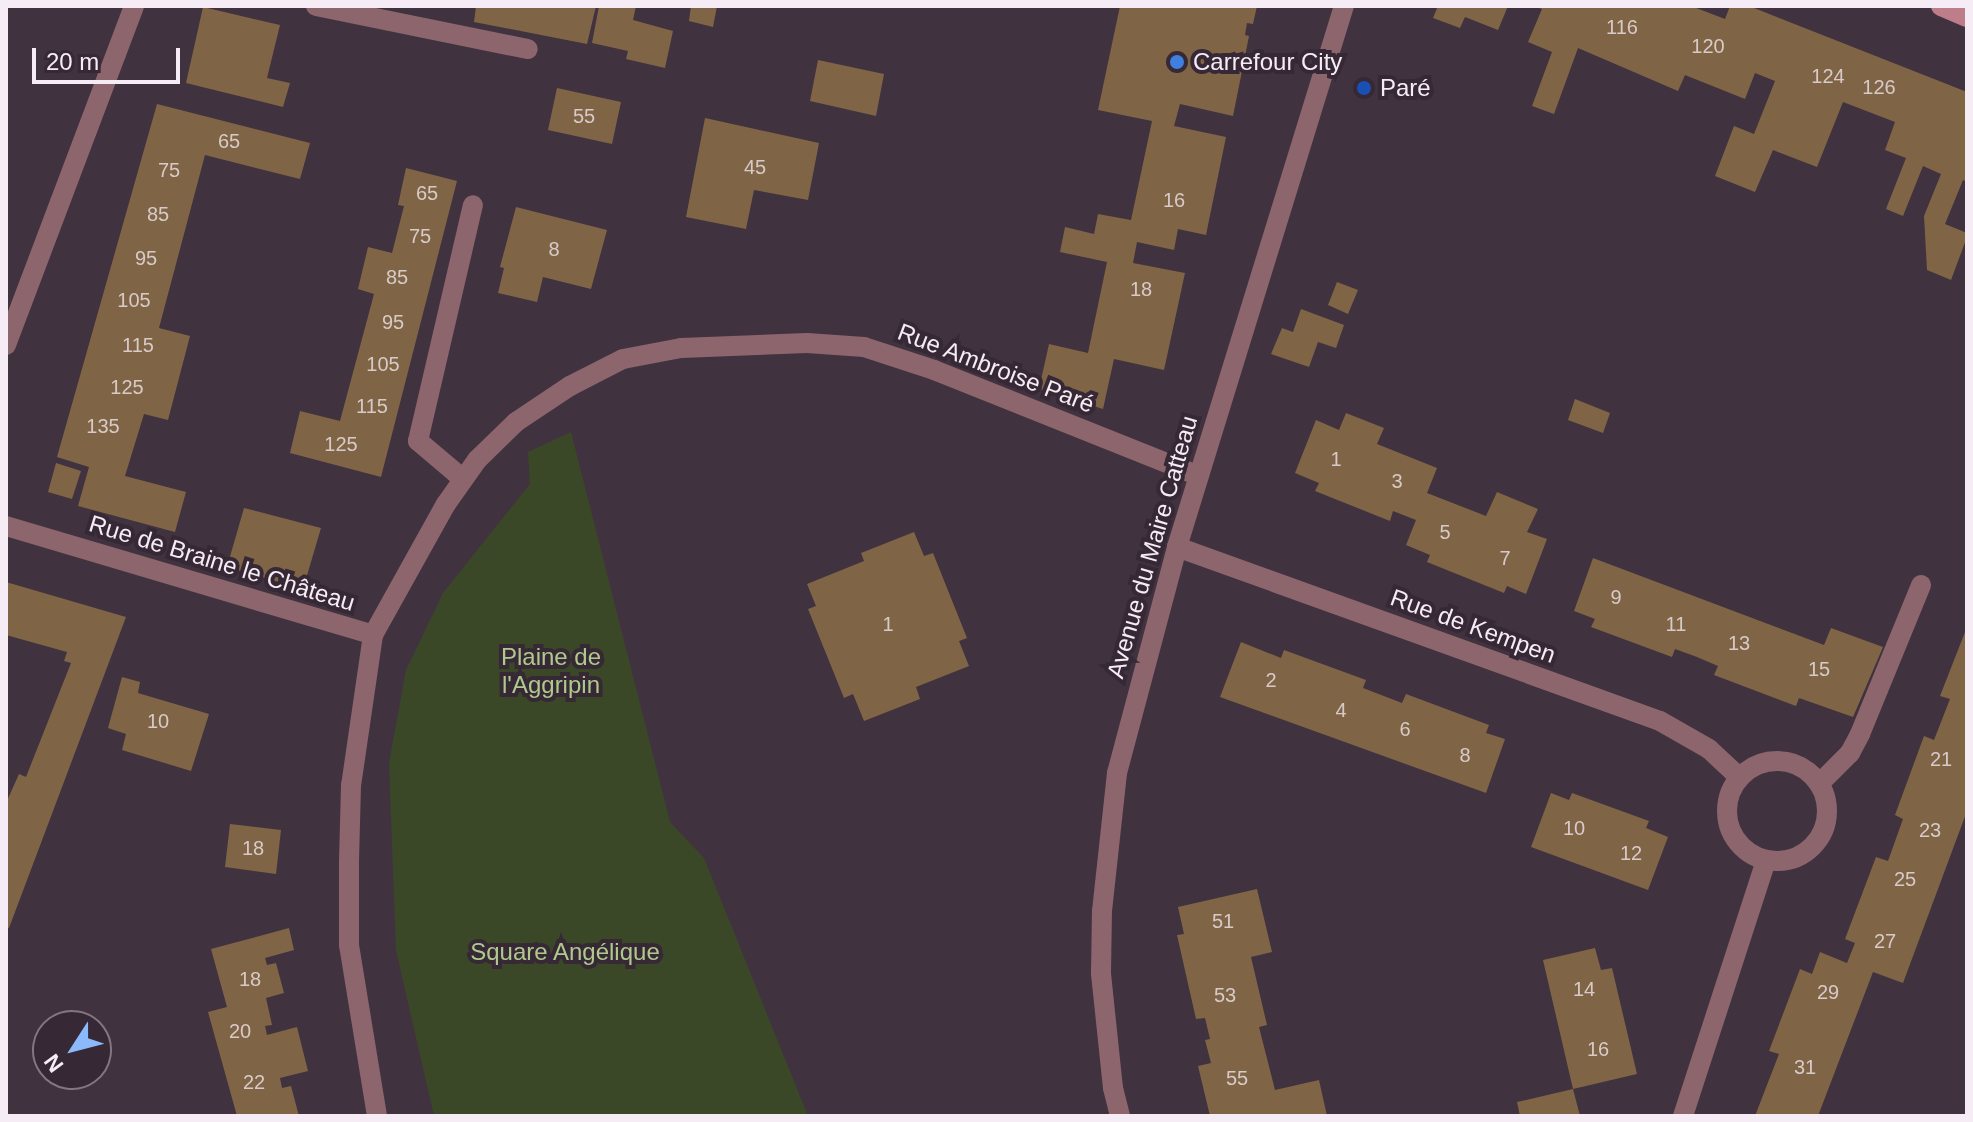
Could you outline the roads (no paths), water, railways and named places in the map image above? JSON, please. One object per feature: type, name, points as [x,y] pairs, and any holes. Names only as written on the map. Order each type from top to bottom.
[{"type":"street","points":[[6,345],[134,6]]},
{"type":"street","points":[[316,6],[528,49]]},
{"type":"street","name":"Avenue du Maire Catteau","points":[[1120,1116],[1113,1088],[1101,973],[1109,829],[1130,716],[1177,547],[1344,6]]},
{"type":"street","points":[[1941,6],[1967,17]]},
{"type":"street","points":[[463,479],[418,441],[473,205]]},
{"type":"street","name":"Rue Ambroise Paré","points":[[373,635],[413,558],[477,460],[516,422],[570,386],[623,359],[681,348],[807,343],[864,347],[918,364],[1199,476]]},
{"type":"street","name":"Rue de Braine le Château","points":[[6,526],[373,635],[351,785],[349,945],[377,1116]]},
{"type":"street","name":"Rue de Kempen","points":[[1177,547],[1660,721],[1709,749],[1739,777]]},
{"type":"street","points":[[1819,784],[1850,753],[1860,734],[1921,585]]},
{"type":"street","points":[[1781,761],[1796,764],[1819,784],[1826,808],[1822,832],[1799,856],[1766,860],[1750,854],[1737,842],[1729,826],[1727,809],[1730,792],[1739,777],[1751,767],[1781,761]]},
{"type":"street","points":[[1683,1116],[1766,860]]},
{"type":"place","name":"Carrefour City","points":[[1177,62]]},
{"type":"place","name":"Paré","points":[[1364,88]]},
{"type":"park label","name":"Plaine de l'Aggripin","points":[[551,671]]},
{"type":"park label","name":"Square Angélique","points":[[565,952]]}]
